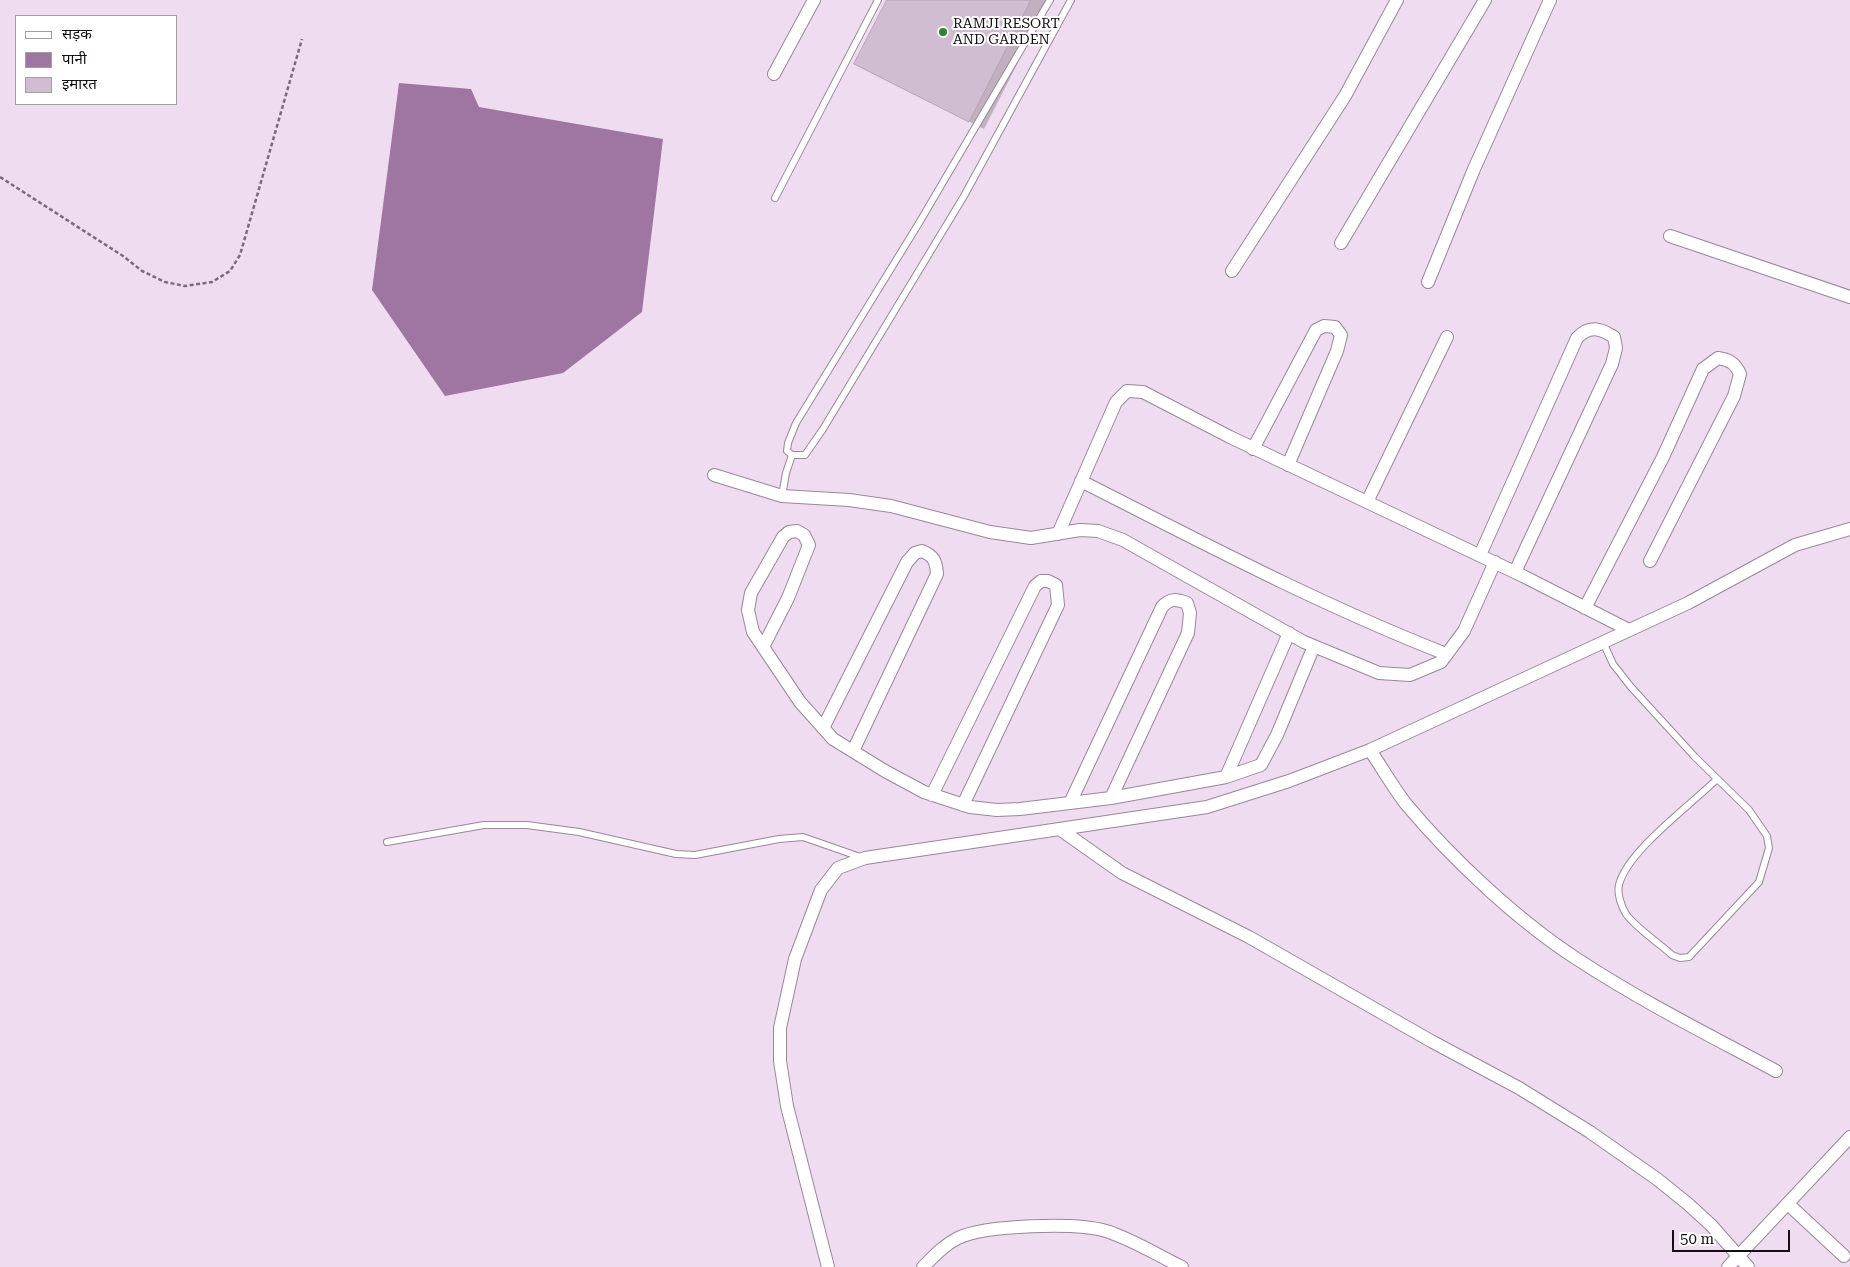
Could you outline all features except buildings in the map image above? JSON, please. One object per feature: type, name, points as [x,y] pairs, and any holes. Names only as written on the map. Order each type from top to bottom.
[{"type":"street","points":[[774,74],[814,0]]},
{"type":"street","points":[[1232,271],[1345,96],[1397,0]]},
{"type":"street","points":[[1341,243],[1485,0]]},
{"type":"street","points":[[1428,282],[1474,169],[1550,0]]},
{"type":"street","points":[[1670,236],[1850,297]]},
{"type":"street","points":[[1253,449],[1316,330],[1324,326],[1335,327],[1341,335],[1337,351],[1288,465]]},
{"type":"street","points":[[1480,555],[1577,338],[1585,330],[1593,328],[1605,331],[1614,338],[1616,348],[1612,364],[1514,572]]},
{"type":"street","points":[[1367,502],[1447,337]]},
{"type":"street","points":[[1585,608],[1663,457],[1703,369],[1718,358],[1727,360],[1736,364],[1740,374],[1734,396],[1650,561]]},
{"type":"street","points":[[1058,534],[1116,402],[1126,391],[1143,392],[1253,449],[1495,562],[1630,630]]},
{"type":"street","points":[[714,475],[782,496],[849,500],[891,506],[990,532],[1031,538],[1080,530],[1098,531],[1123,540],[1314,646],[1379,672],[1410,675],[1441,662],[1464,631],[1495,562]]},
{"type":"street","points":[[1081,481],[1260,572],[1382,629],[1446,654]]},
{"type":"street","points":[[828,1267],[788,1106],[780,1061],[780,1028],[795,959],[820,890],[838,868],[864,858],[1207,807],[1289,781],[1370,750],[1688,603],[1795,545],[1850,529]]},
{"type":"street","points":[[763,646],[788,598],[809,545],[804,535],[797,530],[789,532],[783,537],[751,593],[748,610],[754,632],[763,646],[800,702],[833,739],[884,771],[932,795],[963,805],[997,810],[1111,798],[1226,776],[1261,765],[1277,735],[1314,646]]},
{"type":"street","points":[[823,728],[907,562],[915,553],[922,551],[930,554],[936,561],[937,574],[853,751]]},
{"type":"street","points":[[932,795],[1035,586],[1040,581],[1048,581],[1056,585],[1058,605],[963,805]]},
{"type":"street","points":[[1070,803],[1162,607],[1168,601],[1176,599],[1187,603],[1190,613],[1188,633],[1111,798]]},
{"type":"street","points":[[1226,776],[1289,633]]},
{"type":"street","points":[[1370,750],[1404,802],[1460,861],[1520,915],[1591,968],[1653,1006],[1776,1071]]},
{"type":"street","points":[[1061,830],[1122,873],[1249,937],[1431,1041],[1519,1088],[1657,1179],[1710,1225],[1748,1267]]},
{"type":"street","points":[[1728,1267],[1850,1137]]},
{"type":"street","points":[[1788,1204],[1844,1256]]},
{"type":"street","points":[[923,1267],[941,1249],[971,1233],[998,1229],[1088,1226],[1106,1231],[1182,1267]]},
{"type":"lane","points":[[775,198],[878,0]]},
{"type":"lane","points":[[1050,0],[919,223],[796,423],[787,451],[792,456],[805,455],[823,429],[964,196],[1070,0]]},
{"type":"lane","points":[[782,496],[792,456]]},
{"type":"lane","points":[[1603,642],[1613,664],[1631,687],[1748,810],[1764,830],[1769,848],[1765,867],[1759,882],[1689,957],[1680,958],[1672,955],[1627,915],[1622,905],[1618,887],[1630,864],[1654,836],[1717,779]]},
{"type":"lane","points":[[387,842],[484,825],[527,825],[579,832],[676,854],[695,855],[779,839],[803,837],[864,858]]},
{"type":"path","points":[[0,177],[123,256],[142,271],[165,282],[185,286],[212,282],[230,271],[240,255],[302,39]]},
{"type":"water","points":[[399,83],[471,89],[479,107],[663,139],[642,312],[563,373],[445,396],[372,290]]},
{"type":"place","name":"RAMJI RESORT AND GARDEN","points":[[943,32]]}]
